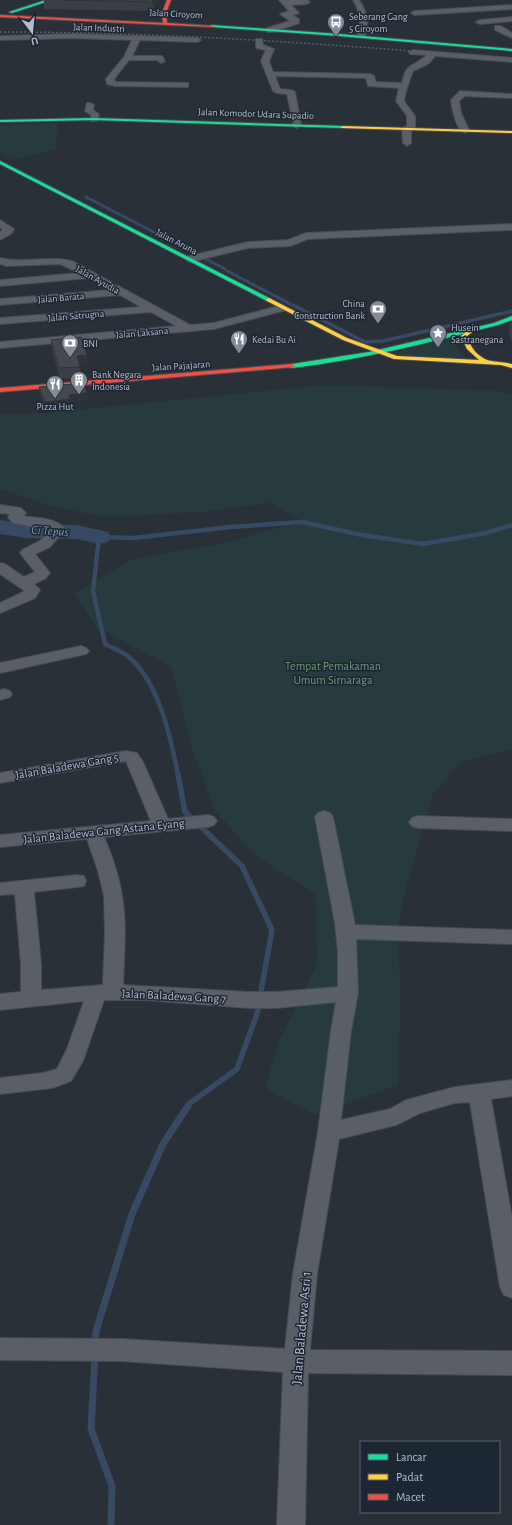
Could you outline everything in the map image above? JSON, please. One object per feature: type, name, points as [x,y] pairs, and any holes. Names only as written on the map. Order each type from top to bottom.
[{"type":"main road","points":[[0,16],[50,0]]},
{"type":"main road","points":[[163,24],[164,14],[169,0]]},
{"type":"main road","name":"Jalan Ciroyom","points":[[0,16],[46,20],[163,24],[316,35],[361,36],[512,50]]},
{"type":"main road","points":[[0,24],[163,24],[231,29]]},
{"type":"main road","name":"Jalan Ciroyom","points":[[0,24],[270,30],[316,35]]},
{"type":"main road","name":"Jalan Komodor Udara Supadio","points":[[0,121],[94,118],[512,132]]},
{"type":"main road","name":"Jalan Aruna","points":[[0,162],[193,259],[282,308],[345,339],[370,348]]},
{"type":"main road","points":[[379,352],[496,324],[512,318]]},
{"type":"main road","points":[[370,348],[489,320],[512,318]]},
{"type":"main road","points":[[473,329],[464,336],[464,341],[474,354],[486,362]]},
{"type":"main road","name":"Jalan Aruna","points":[[345,339],[359,353]]},
{"type":"main road","name":"Jalan Pajajaran","points":[[0,390],[320,364],[359,353],[370,348],[404,359],[486,362],[501,363],[511,366]]},
{"type":"main road","name":"Jalan Pajajaran","points":[[0,383],[290,361],[379,352]]},
{"type":"main road","name":"Jalan Pajajaran","points":[[359,353],[385,363],[404,366],[495,370],[511,366]]},
{"type":"street","points":[[356,0],[364,16],[361,36]]},
{"type":"street","points":[[283,2],[307,2]]},
{"type":"street","points":[[270,30],[296,21],[284,14],[295,13],[283,2]]},
{"type":"street","points":[[414,13],[512,7]]},
{"type":"street","points":[[480,22],[512,19]]},
{"type":"street","points":[[512,27],[498,28],[512,36]]},
{"type":"street","name":"Jalan Industri","points":[[0,38],[73,36],[197,40]]},
{"type":"street","points":[[137,38],[127,58],[110,79],[110,82],[115,84],[185,85]]},
{"type":"street","points":[[259,41],[259,46],[270,49],[265,61],[275,82],[277,91],[291,92],[297,125]]},
{"type":"street","points":[[413,52],[512,60]]},
{"type":"street","points":[[407,144],[411,116],[400,101],[400,92],[406,83],[410,69],[424,62],[434,53]]},
{"type":"street","points":[[127,58],[159,58],[161,61]]},
{"type":"street","points":[[270,74],[370,76],[370,80],[372,81],[371,84],[404,86]]},
{"type":"street","points":[[465,130],[457,113],[455,100],[463,93],[512,96]]},
{"type":"street","points":[[90,105],[90,111],[94,114],[94,118]]},
{"type":"street","points":[[0,223],[9,229],[8,232],[0,237]]},
{"type":"street","points":[[193,259],[248,245],[290,243],[306,236],[512,227]]},
{"type":"street","name":"Jalan Ayudia","points":[[0,261],[10,264],[62,261],[91,275],[188,328]]},
{"type":"street","points":[[0,283],[91,275]]},
{"type":"street","name":"Jalan Barata","points":[[0,302],[122,292]]},
{"type":"street","name":"Jalan Laksana","points":[[0,345],[226,324],[282,308]]},
{"type":"street","name":"Jalan Satrugna","points":[[0,321],[153,309]]},
{"type":"street","points":[[0,509],[16,511],[19,513],[15,518],[18,520],[43,523],[54,533],[45,544],[26,553],[42,573],[41,575],[24,582]]},
{"type":"street","points":[[0,567],[24,582],[32,590],[30,595],[0,609]]},
{"type":"street","points":[[0,668],[81,651]]},
{"type":"street","name":"Jalan Baladewa Gang 5","points":[[0,778],[126,756],[135,762],[162,826]]},
{"type":"street","name":"Jalan Baladewa Asri 1","points":[[291,1525],[296,1361],[305,1274],[329,1132],[348,993],[346,932],[324,817]]},
{"type":"street","name":"Jalan Baladewa Gang Astana Eyang","points":[[0,841],[200,821]]},
{"type":"street","points":[[418,822],[484,826],[512,825]]},
{"type":"street","points":[[0,1086],[52,1080],[64,1076],[72,1064],[105,992],[115,941],[112,895],[94,831]]},
{"type":"street","points":[[0,889],[77,881]]},
{"type":"street","points":[[24,886],[31,964],[31,999]]},
{"type":"street","points":[[346,932],[512,937]]},
{"type":"street","name":"Jalan Baladewa Gang 7","points":[[0,1002],[105,992],[249,1000],[276,1000],[348,993]]},
{"type":"street","points":[[329,1132],[396,1116],[414,1106],[455,1095],[512,1088]]},
{"type":"street","points":[[481,1101],[512,1287]]},
{"type":"street","points":[[0,1348],[122,1350],[296,1361],[512,1363]]},
{"type":"green space","points":[[58,123],[56,150],[14,160],[0,153],[0,125]]},
{"type":"green space","points":[[454,336],[455,344],[458,350],[468,360],[404,357],[394,353]]},
{"type":"green space","name":"Tempat Pemakaman Umum Sirnaraga","points":[[323,385],[499,391],[512,395],[512,750],[462,761],[433,794],[407,884],[399,919],[400,1014],[398,1085],[315,1115],[265,1088],[279,1041],[317,964],[315,894],[253,854],[214,809],[192,748],[171,666],[97,628],[75,593],[132,559],[224,543],[302,521],[270,503],[202,512],[104,517],[51,506],[0,489],[0,414],[43,413]]},
{"type":"building","points":[[61,0],[153,0],[153,2]]},
{"type":"building","points":[[81,337],[87,355],[77,356],[80,367],[59,368],[51,340]]},
{"type":"building","points":[[84,383],[87,393],[69,395],[70,399],[45,402],[39,387]]},
{"type":"waterway","points":[[86,197],[171,241]]},
{"type":"waterway","points":[[174,242],[198,255]]},
{"type":"waterway","points":[[202,257],[225,269]]},
{"type":"waterway","points":[[227,271],[283,300]]},
{"type":"waterway","points":[[281,299],[290,304]]},
{"type":"waterway","points":[[293,305],[365,342],[383,341],[512,311]]},
{"type":"waterway","points":[[178,775],[172,745],[162,712],[148,681],[129,657],[105,644],[93,591],[99,537],[134,538],[230,527],[302,522],[362,535],[423,544],[486,533],[512,525]]},
{"type":"waterway","name":"Ci Tepus","points":[[0,527],[27,531],[77,532],[99,537]]},
{"type":"waterway","points":[[178,774],[185,812],[242,866],[272,930],[257,1014],[237,1069],[190,1103],[187,1107]]},
{"type":"waterway","points":[[95,1345],[96,1331],[132,1214],[163,1144],[188,1106]]},
{"type":"waterway","points":[[95,1355],[91,1429],[112,1486],[111,1525]]},
{"type":"railway","points":[[0,32],[128,34],[256,40],[512,59]]},
{"type":"traffic: fast","points":[[11,12],[50,0]]},
{"type":"traffic: fast","points":[[212,26],[512,50]]},
{"type":"traffic: fast","points":[[0,121],[94,119],[343,127]]},
{"type":"traffic: fast","points":[[0,162],[269,300]]},
{"type":"traffic: fast","points":[[292,366],[344,359],[420,343],[496,324],[512,318]]},
{"type":"traffic: slow","points":[[343,127],[512,132]]},
{"type":"traffic: slow","points":[[269,300],[345,339],[396,358],[501,363],[512,366]]},
{"type":"traffic: slow","points":[[473,329],[464,336],[465,341],[469,348],[478,357],[486,362]]},
{"type":"traffic: jam","points":[[165,23],[164,13],[169,0]]},
{"type":"traffic: jam","points":[[0,16],[212,26]]},
{"type":"traffic: jam","points":[[0,390],[292,366]]},
{"type":"place","name":"Seberang Gang 5 Ciroyom","points":[[336,37]]},
{"type":"place","name":"China Construction Bank","points":[[378,324]]},
{"type":"place","name":"Husein Sastranegana","points":[[438,348]]},
{"type":"place","name":"Kedai Bu Ai","points":[[239,354]]},
{"type":"place","name":"BNI","points":[[70,358]]},
{"type":"place","name":"Bank Negara Indonesia","points":[[79,395]]},
{"type":"place","name":"Pizza Hut","points":[[55,399]]}]
